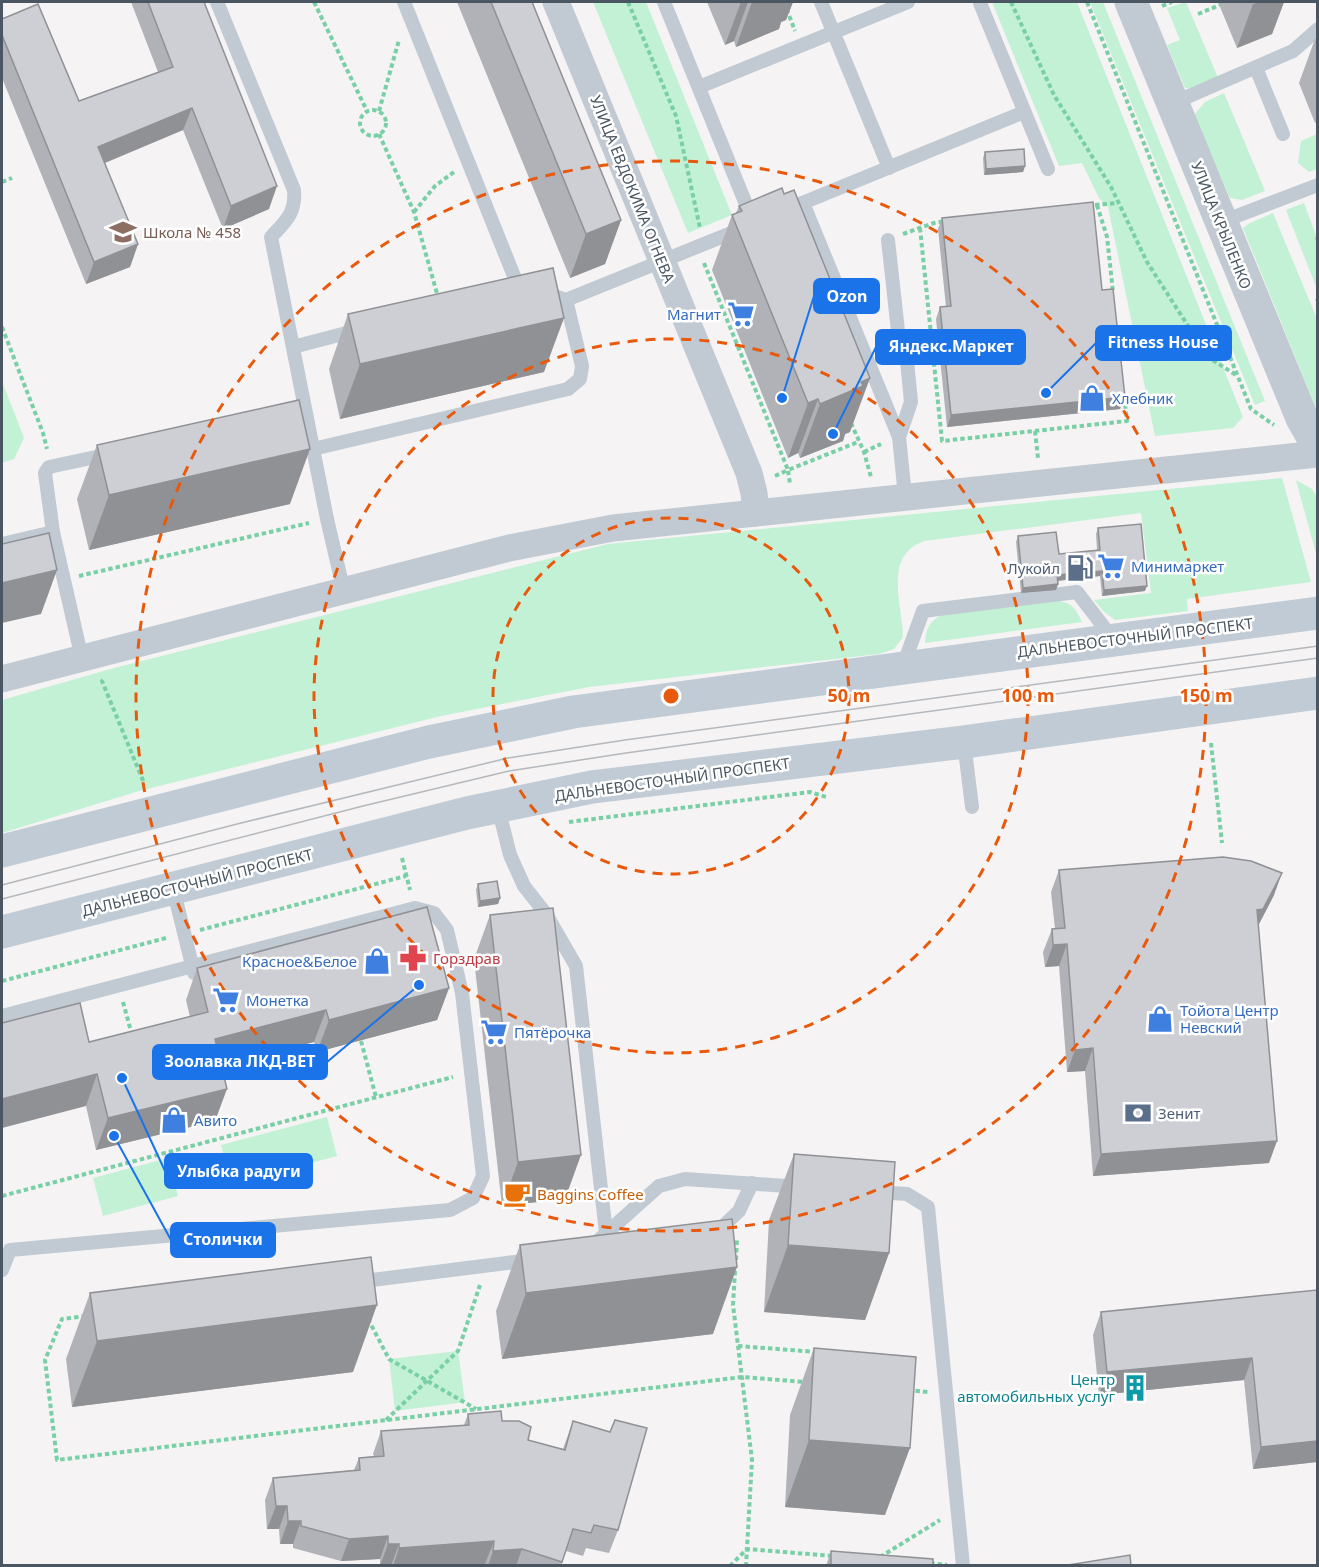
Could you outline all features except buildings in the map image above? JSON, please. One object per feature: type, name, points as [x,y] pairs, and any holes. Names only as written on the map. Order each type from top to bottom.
[{"type":"main road","name":"ДАЛЬНЕВОСТОЧНЫЙ ПРОСПЕКТ","points":[[2,851],[429,742],[573,712],[1317,613]]},
{"type":"main road","name":"ДАЛЬНЕВОСТОЧНЫЙ ПРОСПЕКТ","points":[[2,932],[466,813],[592,787],[964,742],[1317,693]]},
{"type":"street","name":"УЛИЦА ЕВДОКИМА ОГНЕВА","points":[[556,2],[749,473],[756,513]]},
{"type":"street","name":"УЛИЦА КРЫЛЕНКО","points":[[1131,2],[1302,418],[1317,446]]},
{"type":"street","points":[[2,679],[509,548],[613,528],[1317,454]]},
{"type":"lane","points":[[217,2],[294,190],[296,204],[290,216],[271,237],[293,347],[299,413],[313,450],[344,592]]},
{"type":"lane","points":[[664,2],[754,223]]},
{"type":"lane","points":[[821,2],[889,168]]},
{"type":"lane","points":[[699,87],[908,2]]},
{"type":"lane","points":[[980,3],[1048,169]]},
{"type":"lane","points":[[406,6],[469,166],[520,285],[566,300],[1024,112]]},
{"type":"lane","points":[[1173,103],[1293,51],[1317,29]]},
{"type":"lane","points":[[1256,68],[1283,134]]},
{"type":"lane","points":[[1221,222],[1317,185]]},
{"type":"lane","points":[[803,203],[899,437],[905,496]]},
{"type":"lane","points":[[888,240],[899,340],[907,361],[911,402],[899,437]]},
{"type":"lane","points":[[313,450],[568,389],[580,380],[582,366],[566,300]]},
{"type":"lane","points":[[293,347],[372,326]]},
{"type":"lane","points":[[82,659],[53,532],[44,480],[45,473],[49,467],[119,452]]},
{"type":"lane","points":[[2,544],[53,532]]},
{"type":"lane","points":[[903,667],[924,611],[1077,592],[1115,640]]},
{"type":"lane","points":[[964,742],[972,807]]},
{"type":"lane","points":[[498,807],[510,855],[524,886],[546,914],[576,966],[606,1233]]},
{"type":"lane","points":[[173,888],[197,986]]},
{"type":"lane","points":[[2,1016],[47,1010],[119,985],[415,908],[434,913],[447,930],[462,993],[483,1176],[473,1198],[450,1210],[10,1250],[2,1270]]},
{"type":"lane","points":[[606,1251],[583,1253],[659,1186],[685,1179],[812,1188]]},
{"type":"lane","points":[[712,1237],[739,1211],[752,1183]]},
{"type":"lane","points":[[859,1191],[907,1194],[928,1207],[963,1566]]},
{"type":"lane","points":[[343,1284],[540,1259]]},
{"type":"path","points":[[314,2],[367,111]]},
{"type":"path","points":[[628,2],[675,116],[700,245],[788,470],[790,488]]},
{"type":"path","points":[[784,2],[801,45]]},
{"type":"path","points":[[1011,2],[1054,95],[1119,203],[1147,262],[1208,357],[1237,375]]},
{"type":"path","points":[[1087,2],[1251,409],[1275,426]]},
{"type":"path","points":[[1198,14],[1220,5]]},
{"type":"path","points":[[379,111],[406,6]]},
{"type":"path","points":[[367,111],[379,111],[386,123],[384,130],[372,136],[366,134],[360,122],[362,116],[367,111]]},
{"type":"path","points":[[379,134],[414,212],[441,307]]},
{"type":"path","points":[[414,212],[435,186],[452,173],[469,166]]},
{"type":"path","points":[[2,182],[12,178]]},
{"type":"path","points":[[1085,207],[1119,203]]},
{"type":"path","points":[[1097,205],[1107,237],[1113,295]]},
{"type":"path","points":[[888,240],[934,223],[946,221]]},
{"type":"path","points":[[920,228],[942,441],[1127,421],[1123,387]]},
{"type":"path","points":[[2,327],[43,433],[49,467]]},
{"type":"path","points":[[849,420],[864,452],[871,478]]},
{"type":"path","points":[[1035,431],[1038,458]]},
{"type":"path","points":[[772,477],[858,442]]},
{"type":"path","points":[[64,579],[327,519]]},
{"type":"path","points":[[112,676],[102,681],[144,783]]},
{"type":"path","points":[[1211,743],[1222,843]]},
{"type":"path","points":[[559,822],[576,823],[810,792],[826,797]]},
{"type":"path","points":[[402,858],[415,908]]},
{"type":"path","points":[[119,985],[132,1038]]},
{"type":"path","points":[[362,1041],[376,1097]]},
{"type":"path","points":[[2,1196],[471,1072]]},
{"type":"path","points":[[739,1211],[734,1305],[752,1460],[746,1566]]},
{"type":"path","points":[[385,1420],[458,1351],[486,1266]]},
{"type":"path","points":[[343,1284],[389,1359],[477,1409]]},
{"type":"path","points":[[90,1316],[62,1319],[45,1360],[57,1460],[742,1377],[810,1383]]},
{"type":"path","points":[[738,1346],[818,1353]]},
{"type":"path","points":[[901,1390],[946,1393]]},
{"type":"path","points":[[888,1560],[877,1559],[958,1510]]},
{"type":"path","points":[[730,1566],[747,1549],[842,1556]]},
{"type":"path","points":[[922,1563],[956,1566]]},
{"type":"green space","points":[[593,2],[646,2],[732,215],[688,233]]},
{"type":"green space","points":[[992,2],[1077,2],[1243,417],[1233,428],[1155,436],[1108,207],[1099,198],[1082,163],[1059,166]]},
{"type":"green space","points":[[1090,2],[1103,2],[1265,401],[1255,405]]},
{"type":"green space","points":[[1186,2],[1219,80],[1200,88],[1185,88],[1167,45],[1180,40],[1167,8]]},
{"type":"green space","points":[[1224,93],[1265,191],[1242,200],[1230,198],[1194,115],[1205,102]]},
{"type":"green space","points":[[1317,134],[1317,169],[1309,172],[1298,163],[1301,141]]},
{"type":"green space","points":[[1304,203],[1317,238],[1317,289],[1286,210]]},
{"type":"green space","points":[[1273,213],[1317,319],[1318,405],[1315,406],[1243,228]]},
{"type":"green space","points":[[2,381],[24,438],[14,459],[2,463]]},
{"type":"green space","points":[[1282,478],[1311,582],[1187,599],[1188,611],[1115,620],[1094,600],[1151,593],[1141,513],[924,541],[911,548],[904,556],[900,567],[898,590],[903,637],[894,649],[879,654],[589,687],[441,716],[139,791],[2,833],[2,700],[114,668],[608,544]]},
{"type":"green space","points":[[1296,480],[1312,489],[1317,497],[1317,554],[1315,550]]},
{"type":"green space","points":[[1052,600],[1071,605],[1082,622],[925,643],[929,626],[942,615]]},
{"type":"green space","points":[[327,1117],[337,1156],[231,1184],[221,1145]]},
{"type":"green space","points":[[168,1158],[178,1196],[103,1216],[93,1178]]},
{"type":"green space","points":[[458,1351],[465,1402],[395,1411],[389,1359]]},
{"type":"tram line","points":[[2,885],[237,824],[508,758],[625,740],[1318,646]]},
{"type":"tram line","points":[[2,899],[363,806],[509,771],[1318,658]]},
{"type":"place","name":"Школа № 458","points":[[123,232]]},
{"type":"place","name":"Магнит","points":[[741,314]]},
{"type":"place","name":"Fitness House","points":[[1046,393]]},
{"type":"place","name":"Ozon","points":[[782,398]]},
{"type":"place","name":"Хлебник","points":[[1092,398]]},
{"type":"place","name":"Яндекс.Маркет","points":[[833,434]]},
{"type":"place","name":"Минимаркет","points":[[1111,566]]},
{"type":"place","name":"Лукойл","points":[[1080,568]]},
{"type":"place","name":"Горздрав","points":[[413,958]]},
{"type":"place","name":"Красное&Белое","points":[[377,961]]},
{"type":"place","name":"Зоолавка ЛКД-ВЕТ","points":[[419,985]]},
{"type":"place","name":"Монетка","points":[[226,1000]]},
{"type":"place","name":"Тойота Центр Невский","points":[[1160,1019]]},
{"type":"place","name":"Пятёрочка","points":[[494,1032]]},
{"type":"place","name":"Улыбка радуги","points":[[122,1078]]},
{"type":"place","name":"Зенит","points":[[1138,1113]]},
{"type":"place","name":"Авито","points":[[174,1120]]},
{"type":"place","name":"Столички","points":[[114,1136]]},
{"type":"place","name":"Baggins Coffee","points":[[517,1194]]},
{"type":"place","name":"Центр автомобильных услуг","points":[[1135,1388]]}]
